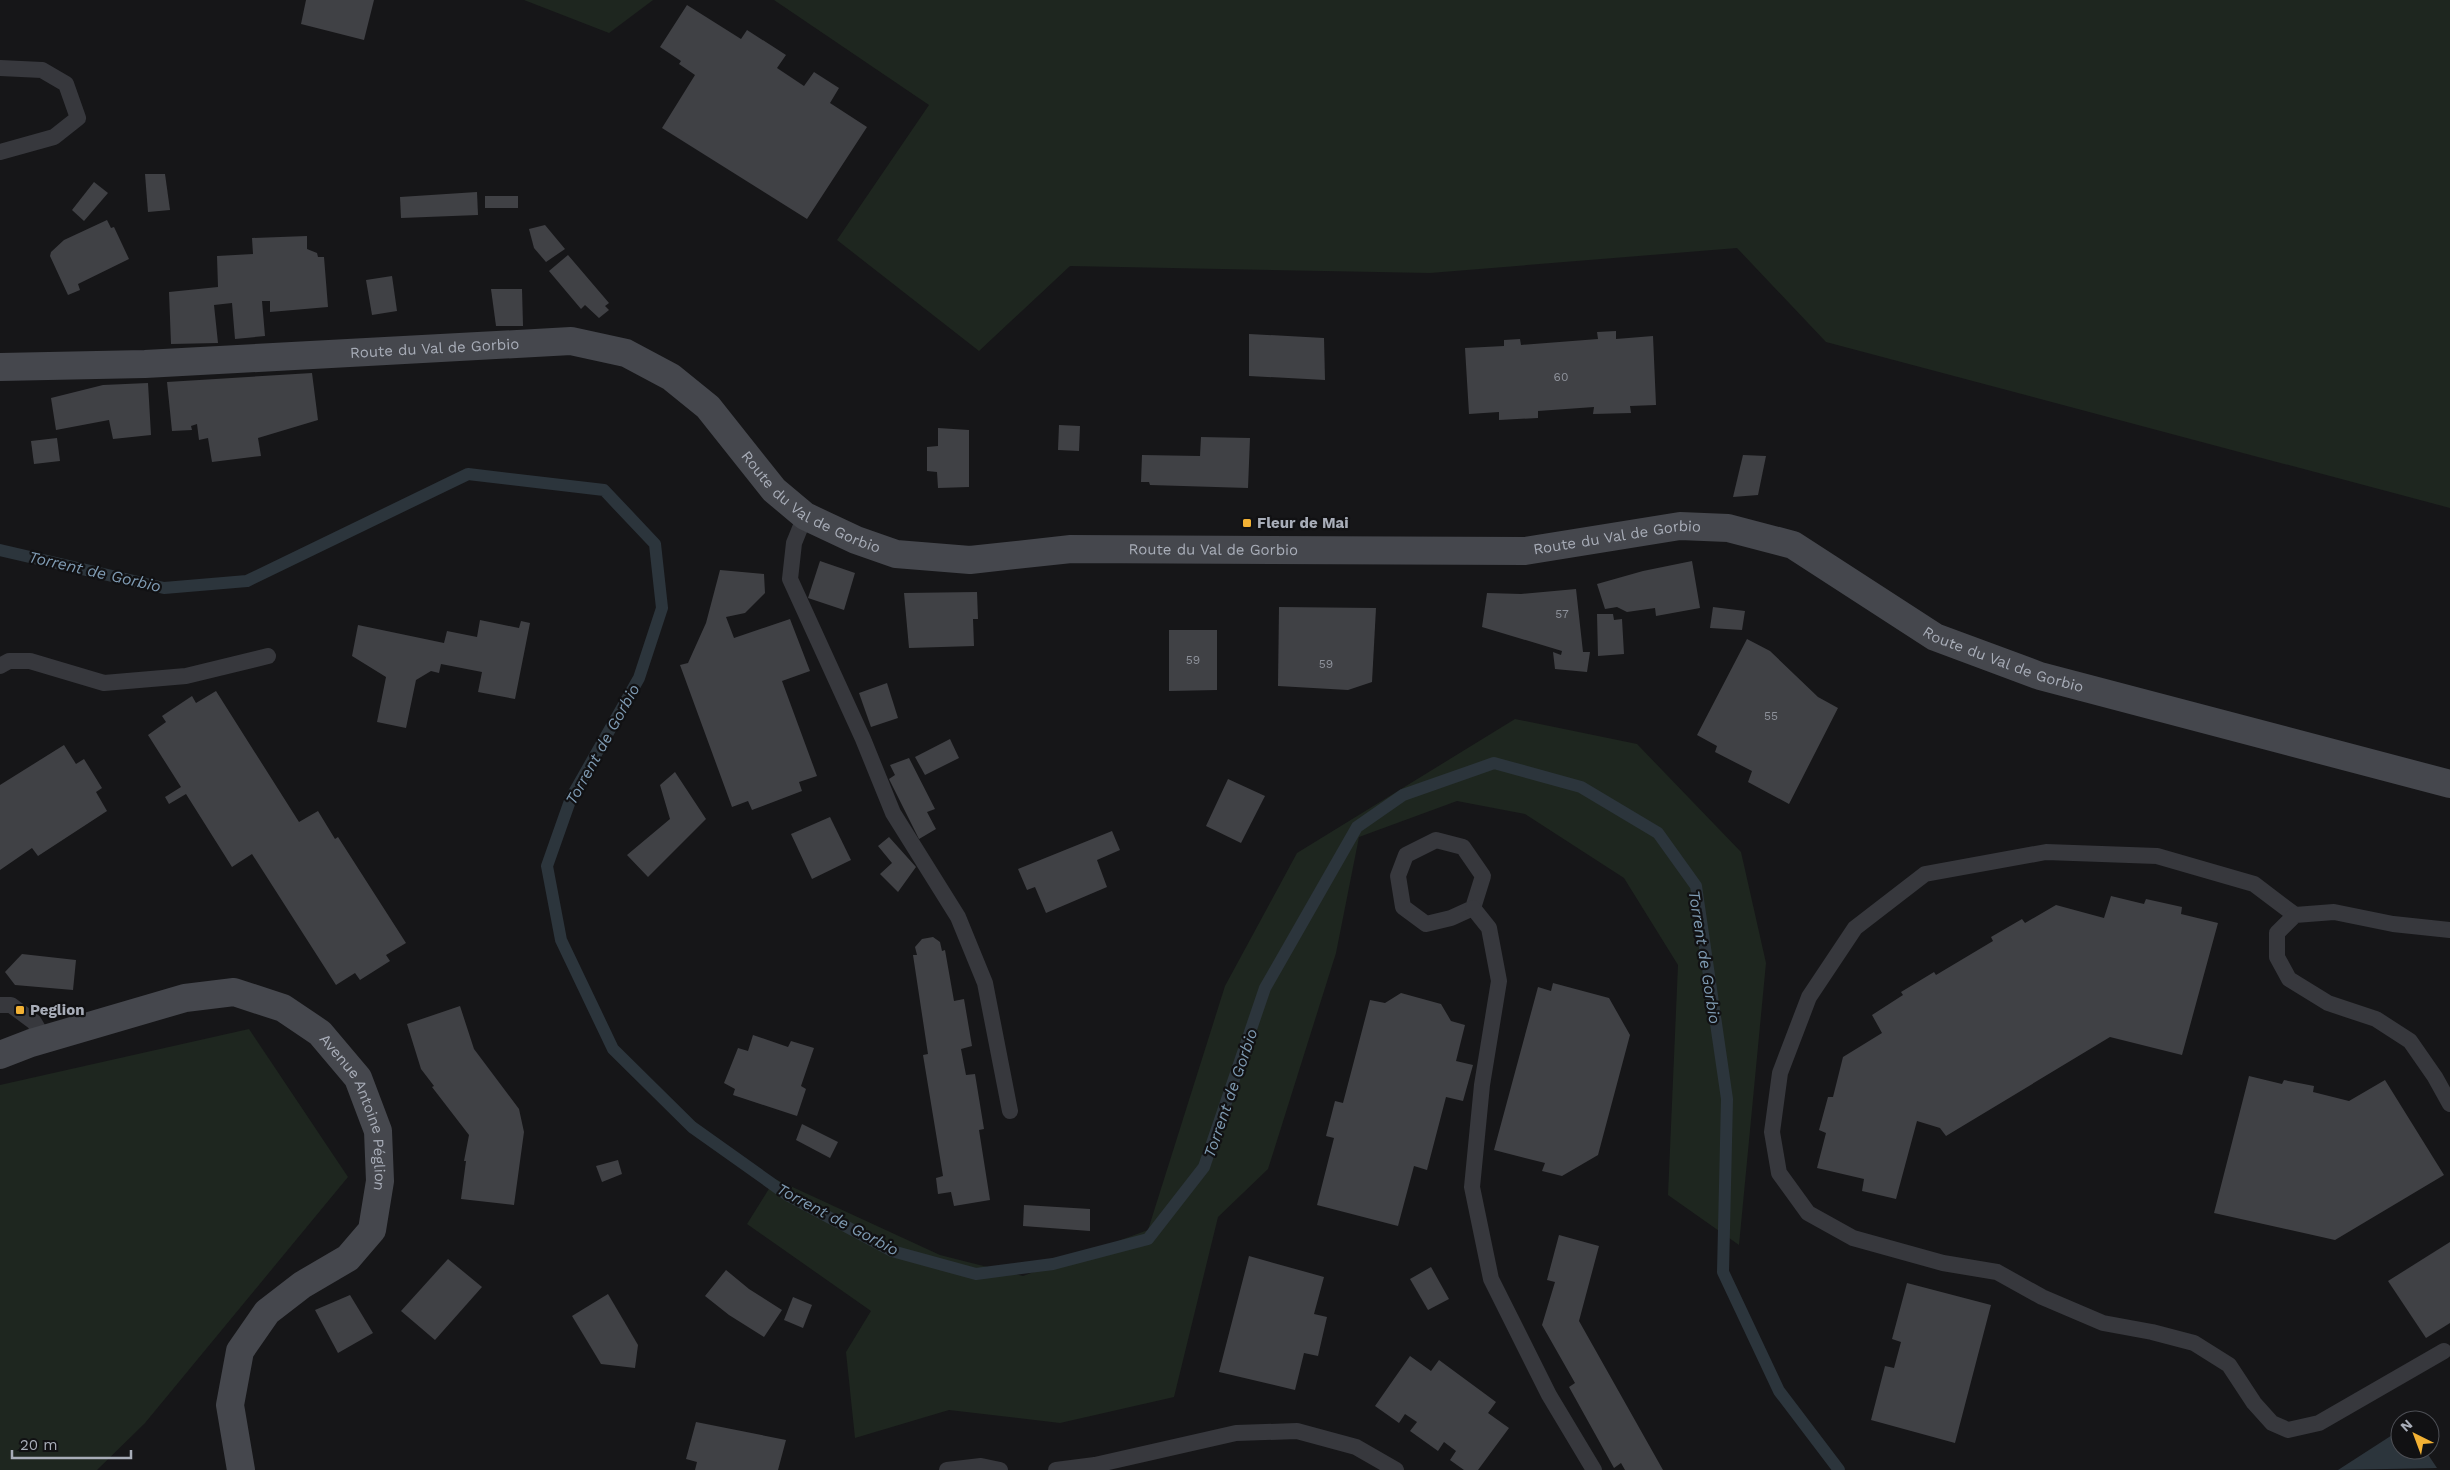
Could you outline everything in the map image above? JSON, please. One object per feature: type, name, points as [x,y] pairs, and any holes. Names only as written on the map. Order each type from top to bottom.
[{"type":"street","name":"Route du Val de Gorbio","points":[[0,367],[145,364],[571,341],[626,353],[671,377],[708,407],[774,490],[805,516],[856,540],[896,554],[970,560],[1072,549],[1525,551],[1680,526],[1728,528],[1793,545],[1935,637],[2040,676],[2450,784]]},
{"type":"street","name":"Avenue Antoine Péglion","points":[[0,1055],[44,1039],[185,998],[234,992],[283,1008],[320,1033],[358,1078],[378,1131],[380,1181],[372,1230],[348,1258],[302,1285],[267,1312],[240,1351],[230,1404],[241,1470]]},
{"type":"lane","points":[[0,68],[42,70],[66,84],[78,118],[54,137],[0,152]]},
{"type":"lane","points":[[805,516],[794,543],[790,579],[863,739],[893,813],[958,917],[985,983],[1010,1111]]},
{"type":"lane","points":[[0,666],[9,662],[30,661],[104,683],[186,676],[268,656]]},
{"type":"lane","points":[[1436,840],[1463,847],[1483,876],[1473,908],[1451,918],[1426,924],[1403,907],[1398,876],[1406,855],[1436,840]]},
{"type":"lane","points":[[2295,915],[2254,884],[2157,856],[2046,852],[1925,874],[1855,928],[1809,997],[1780,1073],[1772,1132],[1779,1173],[1808,1213],[1853,1238],[1943,1263],[1997,1272],[2042,1297],[2103,1323],[2152,1332],[2194,1343],[2229,1366],[2254,1403],[2272,1423],[2288,1430],[2318,1423],[2444,1351]]},
{"type":"lane","points":[[1473,908],[1489,928],[1499,981],[1482,1085],[1472,1187],[1489,1270],[1491,1279],[1549,1395],[1594,1470]]},
{"type":"lane","points":[[2450,930],[2393,924],[2334,912],[2295,915],[2277,932],[2277,957],[2289,979],[2328,1003],[2376,1019],[2410,1041],[2435,1077],[2450,1104]]},
{"type":"lane","points":[[0,1005],[11,1004],[34,1022],[44,1039]]},
{"type":"lane","points":[[1056,1470],[1095,1465],[1236,1433],[1297,1431],[1356,1447],[1396,1470]]},
{"type":"lane","points":[[947,1470],[981,1466],[1000,1470]]},
{"type":"shaded area","points":[[524,0],[653,0],[609,33]]},
{"type":"shaded area","points":[[774,0],[2450,0],[2450,508],[1826,342],[1737,248],[1430,273],[1070,266],[979,351],[837,240],[929,105]]},
{"type":"shaded area","points":[[1515,719],[1637,744],[1741,852],[1766,963],[1739,1245],[1668,1195],[1678,965],[1624,878],[1525,814],[1457,801],[1359,837],[1336,953],[1268,1169],[1218,1217],[1174,1397],[1060,1423],[949,1410],[855,1438],[846,1352],[871,1311],[747,1224],[775,1179],[940,1255],[1023,1276],[1148,1230],[1225,986],[1297,853]]},
{"type":"shaded area","points":[[249,1029],[348,1177],[145,1423],[97,1470],[0,1470],[0,1085]]},
{"type":"shaded area","points":[[2390,1436],[2390,1460],[2432,1460],[2437,1468],[2338,1470]]},
{"type":"building","points":[[306,0],[374,0],[364,40],[301,24]]},
{"type":"building","points":[[687,5],[741,39],[747,30],[786,55],[777,68],[804,86],[814,72],[839,88],[830,103],[867,127],[807,219],[662,128],[695,75],[679,64],[681,61],[660,47]]},
{"type":"building","points":[[145,174],[165,174],[170,210],[148,212]]},
{"type":"building","points":[[94,182],[108,193],[84,221],[72,210]]},
{"type":"building","points":[[477,192],[478,215],[401,218],[400,197]]},
{"type":"building","points":[[485,196],[518,196],[518,208],[485,208]]},
{"type":"building","points":[[107,220],[111,228],[114,227],[129,259],[78,284],[80,290],[68,295],[50,256],[51,252],[64,240]]},
{"type":"building","points":[[545,225],[565,249],[546,262],[534,248],[529,229]]},
{"type":"building","points":[[307,236],[307,249],[317,253],[318,257],[324,257],[328,307],[270,312],[270,301],[262,301],[265,336],[235,339],[232,303],[214,305],[218,343],[171,344],[169,292],[218,287],[217,256],[253,254],[252,238]]},
{"type":"building","points":[[568,255],[609,303],[605,306],[609,310],[599,318],[585,305],[581,309],[549,271]]},
{"type":"building","points":[[392,276],[397,311],[372,315],[366,280]]},
{"type":"building","points":[[491,289],[522,289],[523,326],[496,326]]},
{"type":"building","points":[[1616,331],[1616,339],[1653,336],[1656,405],[1630,406],[1631,413],[1593,414],[1594,407],[1538,411],[1538,418],[1499,420],[1499,412],[1469,414],[1465,348],[1504,346],[1504,340],[1520,339],[1521,345],[1598,339],[1597,332]]},
{"type":"building","points":[[1249,334],[1324,338],[1325,380],[1249,376]]},
{"type":"building","points":[[312,373],[318,420],[258,438],[261,456],[212,462],[208,438],[199,440],[197,424],[191,426],[192,430],[172,431],[167,382]]},
{"type":"building","points":[[148,383],[151,435],[113,439],[109,420],[56,430],[51,398],[103,385]]},
{"type":"building","points":[[1059,425],[1080,426],[1079,451],[1058,450]]},
{"type":"building","points":[[938,428],[969,430],[969,487],[938,488],[937,472],[927,471],[927,447],[938,446]]},
{"type":"building","points":[[1201,437],[1250,438],[1248,488],[1150,485],[1149,482],[1141,482],[1142,455],[1200,456]]},
{"type":"building","points":[[57,438],[60,461],[34,464],[31,441]]},
{"type":"building","points":[[1743,455],[1766,456],[1758,495],[1733,497]]},
{"type":"building","points":[[820,561],[855,573],[844,610],[808,598]]},
{"type":"building","points":[[1692,561],[1700,608],[1656,616],[1655,608],[1627,612],[1617,607],[1605,609],[1597,584],[1643,571]]},
{"type":"building","points":[[720,570],[764,574],[765,593],[745,613],[726,617],[734,638],[790,619],[810,671],[782,681],[817,776],[799,782],[802,791],[752,810],[748,801],[732,807],[680,665],[688,663],[706,623]]},
{"type":"building","points":[[1576,589],[1583,652],[1590,652],[1587,672],[1555,669],[1553,652],[1561,655],[1562,651],[1482,627],[1487,593],[1521,594]]},
{"type":"building","points":[[977,592],[978,619],[973,619],[974,646],[909,648],[904,593]]},
{"type":"building","points":[[1279,607],[1376,608],[1372,682],[1348,690],[1278,686]]},
{"type":"building","points":[[1713,607],[1745,611],[1742,630],[1710,628]]},
{"type":"building","points":[[1597,614],[1613,614],[1614,620],[1622,619],[1624,654],[1598,656]]},
{"type":"building","points":[[480,620],[519,628],[521,621],[530,623],[515,699],[478,692],[482,672],[441,664],[439,673],[431,671],[416,680],[406,728],[377,722],[386,677],[352,656],[358,625],[444,643],[447,631],[477,637]]},
{"type":"building","points":[[1169,630],[1217,630],[1217,690],[1169,691]]},
{"type":"building","points":[[1747,639],[1770,651],[1818,697],[1838,708],[1789,804],[1748,782],[1752,771],[1715,752],[1717,746],[1697,735]]},
{"type":"building","points":[[887,683],[898,718],[871,727],[859,693]]},
{"type":"building","points":[[216,691],[299,822],[318,811],[335,839],[338,837],[406,943],[386,955],[390,961],[360,980],[355,973],[336,985],[252,854],[232,867],[186,794],[169,804],[165,797],[181,787],[148,735],[166,722],[162,716],[192,696],[196,703]]},
{"type":"building","points":[[950,739],[959,758],[925,775],[915,757]]},
{"type":"building","points":[[64,745],[76,764],[84,759],[102,788],[96,792],[107,811],[38,856],[32,848],[0,870],[0,785]]},
{"type":"building","points":[[909,758],[935,809],[927,812],[936,829],[919,839],[889,779],[895,775],[890,765]]},
{"type":"building","points":[[675,772],[706,819],[648,877],[627,855],[670,819],[660,785]]},
{"type":"building","points":[[1228,779],[1265,796],[1241,843],[1206,826]]},
{"type":"building","points":[[830,817],[851,860],[812,879],[791,834]]},
{"type":"building","points":[[1112,831],[1120,850],[1097,860],[1107,887],[1046,913],[1035,887],[1027,890],[1018,869]]},
{"type":"building","points":[[889,837],[916,867],[898,892],[880,874],[892,863],[878,846]]},
{"type":"building","points":[[2111,896],[2144,904],[2146,899],[2182,907],[2181,914],[2218,923],[2182,1055],[2110,1037],[1946,1136],[1940,1128],[1917,1121],[1896,1199],[1862,1191],[1864,1179],[1817,1168],[1826,1133],[1819,1130],[1828,1097],[1833,1097],[1843,1057],[1882,1033],[1872,1015],[1903,995],[1901,992],[1934,972],[1936,975],[1993,941],[1991,937],[2022,919],[2025,923],[2056,905],[2104,918]]},
{"type":"building","points":[[933,937],[940,942],[942,951],[945,950],[954,1001],[964,999],[972,1046],[961,1049],[966,1075],[975,1074],[984,1129],[979,1130],[990,1200],[954,1206],[951,1192],[938,1194],[936,1178],[943,1176],[923,1055],[928,1054],[913,955],[917,955],[915,947],[922,939]]},
{"type":"building","points":[[22,954],[76,960],[73,990],[15,985],[5,972]]},
{"type":"building","points":[[1553,983],[1609,998],[1630,1035],[1598,1155],[1562,1176],[1542,1171],[1545,1163],[1494,1150],[1538,987],[1551,991]]},
{"type":"building","points":[[1401,993],[1441,1004],[1451,1021],[1465,1025],[1456,1061],[1473,1065],[1463,1101],[1446,1097],[1427,1170],[1414,1166],[1398,1226],[1317,1205],[1334,1138],[1326,1136],[1335,1101],[1343,1103],[1370,1000],[1385,1003]]},
{"type":"building","points":[[460,1006],[474,1049],[519,1109],[524,1132],[514,1205],[461,1199],[466,1161],[464,1161],[469,1135],[432,1087],[434,1086],[421,1069],[407,1024]]},
{"type":"building","points":[[753,1035],[788,1047],[791,1041],[814,1048],[801,1086],[806,1089],[797,1116],[733,1095],[735,1089],[724,1083],[738,1048],[748,1051]]},
{"type":"building","points":[[2249,1076],[2282,1084],[2284,1080],[2314,1086],[2313,1092],[2349,1101],[2385,1080],[2444,1175],[2335,1240],[2214,1213]]},
{"type":"building","points":[[802,1124],[838,1142],[830,1158],[796,1140]]},
{"type":"building","points":[[618,1160],[622,1174],[602,1182],[596,1166]]},
{"type":"building","points":[[1024,1205],[1090,1209],[1090,1231],[1023,1226]]},
{"type":"building","points":[[1559,1235],[1599,1246],[1579,1321],[1663,1470],[1625,1470],[1621,1463],[1614,1468],[1569,1387],[1575,1383],[1542,1325],[1555,1282],[1547,1280]]},
{"type":"building","points":[[2450,1242],[2450,1323],[2426,1338],[2388,1281]]},
{"type":"building","points":[[1249,1256],[1324,1277],[1314,1314],[1327,1317],[1318,1356],[1304,1353],[1295,1390],[1219,1372]]},
{"type":"building","points":[[448,1259],[482,1287],[435,1340],[401,1311]]},
{"type":"building","points":[[1431,1267],[1449,1299],[1428,1310],[1410,1279]]},
{"type":"building","points":[[726,1270],[749,1289],[782,1310],[764,1337],[729,1315],[705,1296]]},
{"type":"building","points":[[1907,1283],[1991,1305],[1955,1443],[1871,1420],[1885,1366],[1894,1368],[1901,1342],[1892,1339]]},
{"type":"building","points":[[608,1294],[638,1345],[635,1368],[601,1364],[572,1316]]},
{"type":"building","points":[[350,1295],[373,1333],[338,1353],[315,1310]]},
{"type":"building","points":[[793,1297],[812,1305],[803,1328],[784,1320]]},
{"type":"building","points":[[1410,1356],[1431,1371],[1439,1360],[1496,1402],[1488,1413],[1509,1428],[1478,1470],[1464,1470],[1450,1460],[1456,1451],[1444,1442],[1438,1451],[1410,1431],[1417,1422],[1405,1414],[1399,1423],[1375,1406]]},
{"type":"building","points":[[696,1422],[786,1440],[778,1470],[695,1470],[697,1462],[686,1459]]},
{"type":"waterway","name":"Torrent de Gorbio","points":[[0,550],[164,588],[247,581],[468,474],[604,490],[655,544],[662,608],[639,678],[571,798],[547,866],[561,940],[613,1049],[692,1127],[789,1196],[892,1251],[976,1274],[1053,1264],[1148,1239],[1204,1167],[1265,988],[1357,827],[1403,795],[1494,763],[1581,787],[1658,833],[1696,886],[1727,1099],[1723,1272],[1779,1391],[1839,1470]]},
{"type":"place","name":"Fleur de Mai","points":[[1247,523]]},
{"type":"place","name":"Peglion","points":[[20,1010]]}]
